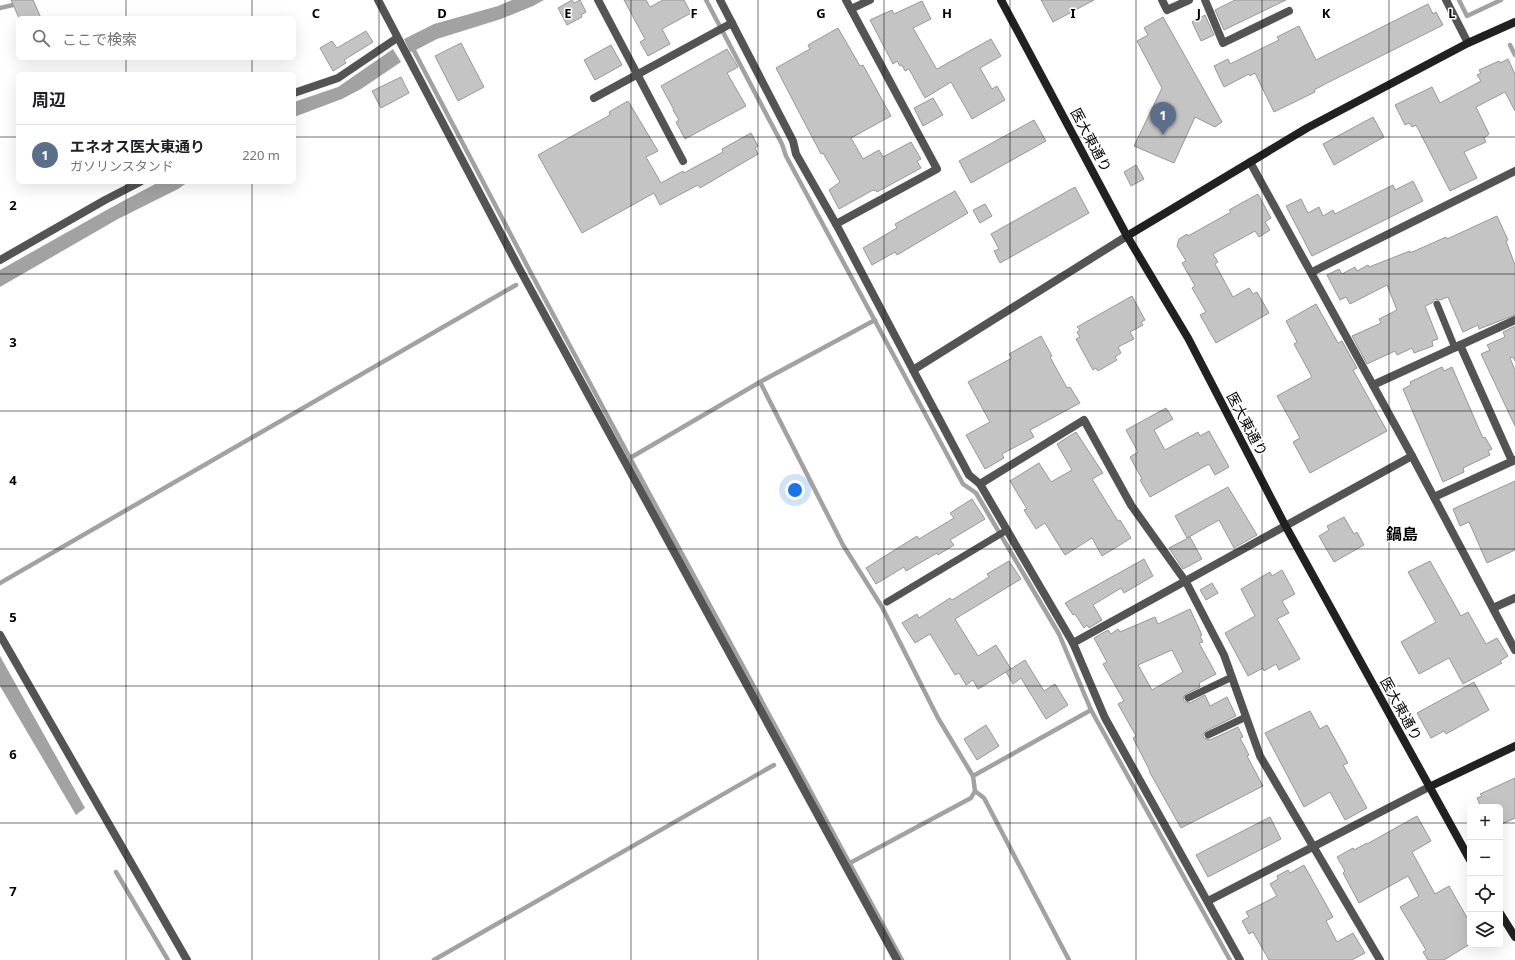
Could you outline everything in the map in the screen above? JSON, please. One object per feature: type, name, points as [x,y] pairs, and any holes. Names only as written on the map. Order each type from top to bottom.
[{"type":"street","points":[[378,0],[398,41],[602,422],[897,960]]},
{"type":"street","points":[[598,0],[683,161]]},
{"type":"street","points":[[720,0],[730,24],[794,141],[796,154],[836,224],[969,475],[980,484],[1006,531],[1073,643],[1105,718],[1240,960]]},
{"type":"street","points":[[836,224],[937,169],[846,0]]},
{"type":"street","points":[[851,9],[870,0]]},
{"type":"street","name":"医大東通り","points":[[1001,0],[1127,236],[1188,338],[1286,524],[1467,855]]},
{"type":"street","points":[[1162,0],[1167,10],[1189,0]]},
{"type":"street","points":[[1205,0],[1223,43],[1289,11]]},
{"type":"street","points":[[1446,0],[1468,43]]},
{"type":"street","points":[[913,370],[1127,236],[1307,128],[1468,43],[1515,22]]},
{"type":"street","points":[[594,98],[730,24]]},
{"type":"street","points":[[296,92],[338,78],[398,41]]},
{"type":"street","points":[[1250,162],[1312,272],[1412,456],[1515,650]]},
{"type":"street","points":[[1312,272],[1515,171]]},
{"type":"street","points":[[0,260],[136,184]]},
{"type":"street","points":[[1373,385],[1515,320]]},
{"type":"street","points":[[1434,497],[1514,460],[1458,346]]},
{"type":"street","points":[[980,484],[1084,420],[1131,505],[1186,582],[1224,654],[1260,756],[1380,960]]},
{"type":"street","points":[[1073,643],[1186,582],[1286,524],[1299,520],[1412,456]]},
{"type":"street","points":[[1493,608],[1515,598]]},
{"type":"street","points":[[0,635],[187,960]]},
{"type":"street","points":[[1208,901],[1429,787],[1515,746]]},
{"type":"street","points":[[1503,918],[1515,937]]},
{"type":"lane","points":[[1437,304],[1458,346]]},
{"type":"lane","points":[[887,602],[1006,531]]},
{"type":"lane","points":[[1188,698],[1232,677]]},
{"type":"lane","points":[[1208,735],[1246,717]]},
{"type":"shaded area","points":[[512,0],[544,0],[501,19],[437,39],[414,51],[410,52],[404,39],[434,24],[498,6]]},
{"type":"shaded area","points":[[393,49],[401,62],[361,89],[342,99],[296,116],[296,101],[338,87]]},
{"type":"shaded area","points":[[155,184],[185,184],[118,219],[0,287],[0,270]]},
{"type":"shaded area","points":[[0,656],[85,808],[76,815],[0,686]]},
{"type":"building","points":[[11,0],[33,0],[40,16],[18,16]]},
{"type":"building","points":[[572,0],[574,3],[580,0],[586,12],[581,15],[582,17],[567,25],[558,8]]},
{"type":"building","points":[[624,0],[646,0],[650,7],[663,0],[684,0],[691,13],[662,29],[670,44],[648,56],[640,42],[645,39]]},
{"type":"building","points":[[1041,0],[1094,0],[1053,22]]},
{"type":"building","points":[[1235,0],[1286,0],[1224,30],[1215,10]]},
{"type":"building","points":[[922,1],[931,19],[913,28],[936,68],[937,69],[991,39],[1001,56],[980,68],[992,89],[997,86],[1005,100],[972,119],[951,82],[925,98],[909,69],[905,71],[902,65],[900,66],[897,61],[893,64],[870,20],[892,10],[894,14]]},
{"type":"building","points":[[1428,4],[1433,14],[1436,12],[1443,25],[1329,82],[1314,90],[1315,92],[1274,112],[1255,73],[1250,76],[1249,74],[1224,87],[1214,66],[1228,59],[1230,64],[1279,40],[1277,37],[1299,26],[1316,60]]},
{"type":"building","points":[[1205,15],[1214,35],[1201,41],[1192,22]]},
{"type":"building","points":[[1163,17],[1222,122],[1215,127],[1195,117],[1174,163],[1134,146],[1162,88],[1137,41],[1148,35],[1144,28]]},
{"type":"building","points":[[838,28],[860,66],[863,65],[891,116],[851,138],[863,159],[879,150],[883,157],[911,142],[921,159],[917,161],[921,168],[877,192],[876,190],[873,190],[839,209],[829,190],[840,182],[823,153],[821,154],[776,68],[810,49],[808,45]]},
{"type":"building","points":[[366,31],[373,42],[344,60],[346,63],[333,71],[320,48],[332,41],[337,48]]},
{"type":"building","points":[[461,43],[484,87],[458,101],[435,56]]},
{"type":"building","points":[[611,45],[622,65],[595,80],[584,60]]},
{"type":"building","points":[[727,49],[738,67],[727,73],[746,106],[685,139],[676,122],[679,120],[661,86]]},
{"type":"building","points":[[1508,59],[1515,74],[1515,111],[1505,92],[1476,107],[1489,134],[1484,138],[1486,142],[1464,152],[1477,178],[1450,191],[1416,125],[1412,127],[1409,123],[1405,125],[1395,105],[1432,87],[1440,103],[1481,81],[1477,75],[1481,73],[1479,70],[1499,61],[1500,63]]},
{"type":"building","points":[[401,77],[409,93],[381,108],[372,91]]},
{"type":"building","points":[[933,98],[943,115],[923,126],[914,108]]},
{"type":"building","points":[[628,101],[658,151],[646,157],[661,183],[683,171],[684,173],[723,152],[722,149],[751,133],[758,146],[755,148],[758,154],[700,188],[698,185],[660,205],[654,193],[582,233],[538,155],[610,115],[609,112]]},
{"type":"building","points":[[1373,117],[1384,137],[1334,165],[1323,144]]},
{"type":"building","points":[[1034,120],[1046,141],[971,183],[959,161]]},
{"type":"building","points":[[1136,165],[1144,179],[1131,186],[1124,172]]},
{"type":"building","points":[[1413,181],[1423,201],[1312,256],[1286,206],[1301,199],[1308,213],[1319,207],[1323,216],[1333,210],[1335,214],[1393,185],[1395,190]]},
{"type":"building","points":[[1075,187],[1089,213],[1000,263],[994,251],[999,249],[991,234]]},
{"type":"building","points":[[955,191],[968,213],[897,255],[895,252],[872,265],[863,248],[897,228],[895,224]]},
{"type":"building","points":[[1258,194],[1271,218],[1265,222],[1270,230],[1259,237],[1255,231],[1213,254],[1218,262],[1215,264],[1233,297],[1249,288],[1253,294],[1257,292],[1269,313],[1216,343],[1200,315],[1206,312],[1192,288],[1195,286],[1182,263],[1186,261],[1177,246],[1179,239],[1187,234],[1188,236],[1231,212],[1229,210]]},
{"type":"building","points":[[985,204],[992,216],[980,223],[973,210]]},
{"type":"building","points":[[1497,216],[1508,240],[1506,241],[1515,265],[1515,315],[1479,329],[1478,325],[1463,332],[1448,297],[1440,300],[1435,299],[1432,303],[1425,306],[1438,339],[1432,341],[1433,346],[1414,353],[1412,348],[1397,355],[1395,351],[1367,364],[1352,336],[1381,323],[1379,319],[1397,310],[1387,285],[1350,304],[1346,297],[1340,300],[1327,275],[1339,269],[1342,274],[1355,267],[1357,271],[1368,265],[1369,267],[1410,251],[1410,253],[1446,237],[1447,239]]},
{"type":"building","points":[[1132,296],[1145,320],[1141,322],[1143,325],[1130,332],[1134,339],[1118,347],[1121,353],[1115,357],[1117,360],[1098,371],[1096,368],[1093,370],[1076,339],[1080,337],[1077,332],[1080,330],[1077,327]]},
{"type":"building","points":[[1316,304],[1338,343],[1342,341],[1357,368],[1353,370],[1387,431],[1310,473],[1293,442],[1300,438],[1277,396],[1312,377],[1294,344],[1297,342],[1286,321]]},
{"type":"building","points":[[1515,326],[1515,361],[1513,357],[1510,358],[1515,370],[1515,426],[1481,354],[1490,350],[1487,345],[1505,337],[1503,332]]},
{"type":"building","points":[[1041,336],[1052,356],[1050,357],[1067,388],[1070,387],[1080,403],[1030,430],[1034,437],[1002,454],[1004,458],[985,469],[966,435],[990,422],[968,382],[1012,358],[1009,354]]},
{"type":"building","points":[[1442,367],[1444,371],[1452,367],[1483,438],[1485,437],[1492,449],[1488,451],[1490,455],[1463,468],[1464,472],[1443,482],[1403,389],[1411,385],[1410,382]]},
{"type":"building","points":[[1166,408],[1173,419],[1154,430],[1165,450],[1198,432],[1200,436],[1209,431],[1229,467],[1215,475],[1209,464],[1150,497],[1140,480],[1142,479],[1130,457],[1138,452],[1126,430]]},
{"type":"building","points":[[1076,432],[1103,473],[1092,479],[1118,521],[1120,520],[1131,538],[1102,556],[1092,538],[1065,555],[1045,523],[1036,529],[1024,510],[1027,509],[1010,481],[1039,463],[1051,482],[1072,470],[1057,444]]},
{"type":"building","points":[[1515,481],[1515,550],[1487,563],[1469,522],[1460,526],[1453,509]]},
{"type":"building","points":[[1228,487],[1257,535],[1234,548],[1219,520],[1187,538],[1175,516]]},
{"type":"building","points":[[972,499],[985,519],[950,540],[954,545],[938,555],[937,553],[906,571],[904,567],[876,584],[866,568],[917,536],[919,539],[954,518],[950,513]]},
{"type":"building","points":[[1344,517],[1354,534],[1357,532],[1364,545],[1334,562],[1319,536],[1329,530],[1327,526]]},
{"type":"building","points":[[1190,537],[1202,559],[1183,569],[1169,548]]},
{"type":"building","points":[[1144,559],[1153,576],[1124,593],[1121,588],[1093,605],[1102,620],[1089,628],[1087,625],[1084,628],[1075,614],[1073,615],[1065,603]]},
{"type":"building","points":[[1009,561],[1021,579],[955,619],[978,656],[996,645],[1011,669],[978,689],[973,680],[966,685],[959,673],[955,675],[930,634],[915,643],[902,623],[917,614],[919,618],[950,598],[952,600],[989,577],[987,574]]},
{"type":"building","points":[[1430,561],[1461,616],[1468,612],[1486,644],[1497,638],[1508,656],[1500,661],[1502,663],[1463,684],[1449,658],[1419,674],[1401,642],[1436,622],[1408,572]]},
{"type":"building","points":[[1282,570],[1295,594],[1282,601],[1289,613],[1277,619],[1300,659],[1279,670],[1276,664],[1264,671],[1263,668],[1248,676],[1225,633],[1255,616],[1241,589],[1270,572],[1272,576]]},
{"type":"building","points":[[1212,583],[1218,593],[1206,600],[1200,590]]},
{"type":"building","points":[[1190,609],[1202,635],[1200,636],[1203,642],[1199,643],[1216,674],[1199,683],[1200,687],[1186,694],[1183,700],[1190,703],[1205,695],[1210,706],[1227,697],[1236,716],[1206,731],[1203,734],[1203,737],[1210,740],[1238,727],[1243,737],[1240,738],[1249,755],[1247,756],[1263,786],[1181,828],[1149,771],[1133,738],[1136,736],[1118,704],[1124,701],[1103,664],[1107,662],[1094,638],[1108,630],[1111,634],[1118,629],[1120,632],[1155,617],[1158,624]],"holes":[[[1172,650],[1183,672],[1152,690],[1138,665]]]},
{"type":"building","points":[[1025,660],[1044,691],[1055,684],[1068,705],[1046,719],[1021,678],[1013,684],[1006,672]]},
{"type":"building","points":[[1474,682],[1489,710],[1446,734],[1444,731],[1431,738],[1417,713]]},
{"type":"building","points":[[1310,711],[1320,729],[1327,725],[1348,763],[1343,765],[1367,808],[1345,820],[1330,792],[1304,807],[1265,733]]},
{"type":"building","points":[[986,725],[999,746],[977,760],[964,739]]},
{"type":"building","points":[[1515,778],[1515,818],[1503,824],[1503,804],[1480,804],[1477,798],[1482,796],[1480,794]]},
{"type":"building","points":[[1417,816],[1431,841],[1412,852],[1435,894],[1449,886],[1467,918],[1467,946],[1444,960],[1428,960],[1423,952],[1426,950],[1400,907],[1419,896],[1408,876],[1359,903],[1343,873],[1345,871],[1337,857],[1353,848],[1354,850]]},
{"type":"building","points":[[1270,817],[1281,839],[1208,877],[1196,855]]},
{"type":"building","points":[[1304,865],[1333,917],[1326,921],[1337,942],[1353,933],[1365,953],[1352,960],[1269,960],[1253,932],[1249,934],[1242,921],[1249,917],[1246,912],[1277,896],[1270,884],[1278,879],[1277,876],[1288,870],[1290,873]]},
{"type":"waterway","points":[[0,8],[17,4],[25,0]]},
{"type":"waterway","points":[[706,0],[782,144],[786,156],[963,484],[976,493],[1059,634],[1091,710],[1230,960]]},
{"type":"waterway","points":[[1459,0],[1467,16],[1501,0]]},
{"type":"waterway","points":[[411,45],[630,458],[902,960]]},
{"type":"waterway","points":[[1510,45],[1515,55]]},
{"type":"waterway","points":[[0,583],[516,285]]},
{"type":"waterway","points":[[630,458],[760,382],[875,320]]},
{"type":"waterway","points":[[760,382],[843,545],[882,607],[938,718],[973,776]]},
{"type":"waterway","points":[[850,863],[971,798],[975,791],[973,776],[1091,710]]},
{"type":"waterway","points":[[434,960],[774,765]]},
{"type":"waterway","points":[[975,791],[984,798],[1069,960]]},
{"type":"waterway","points":[[116,872],[168,960]]},
{"type":"place","name":"エネオス医大東通り","points":[[1163,135]]},
{"type":"district","name":"鍋島","points":[[1402,534]]}]
